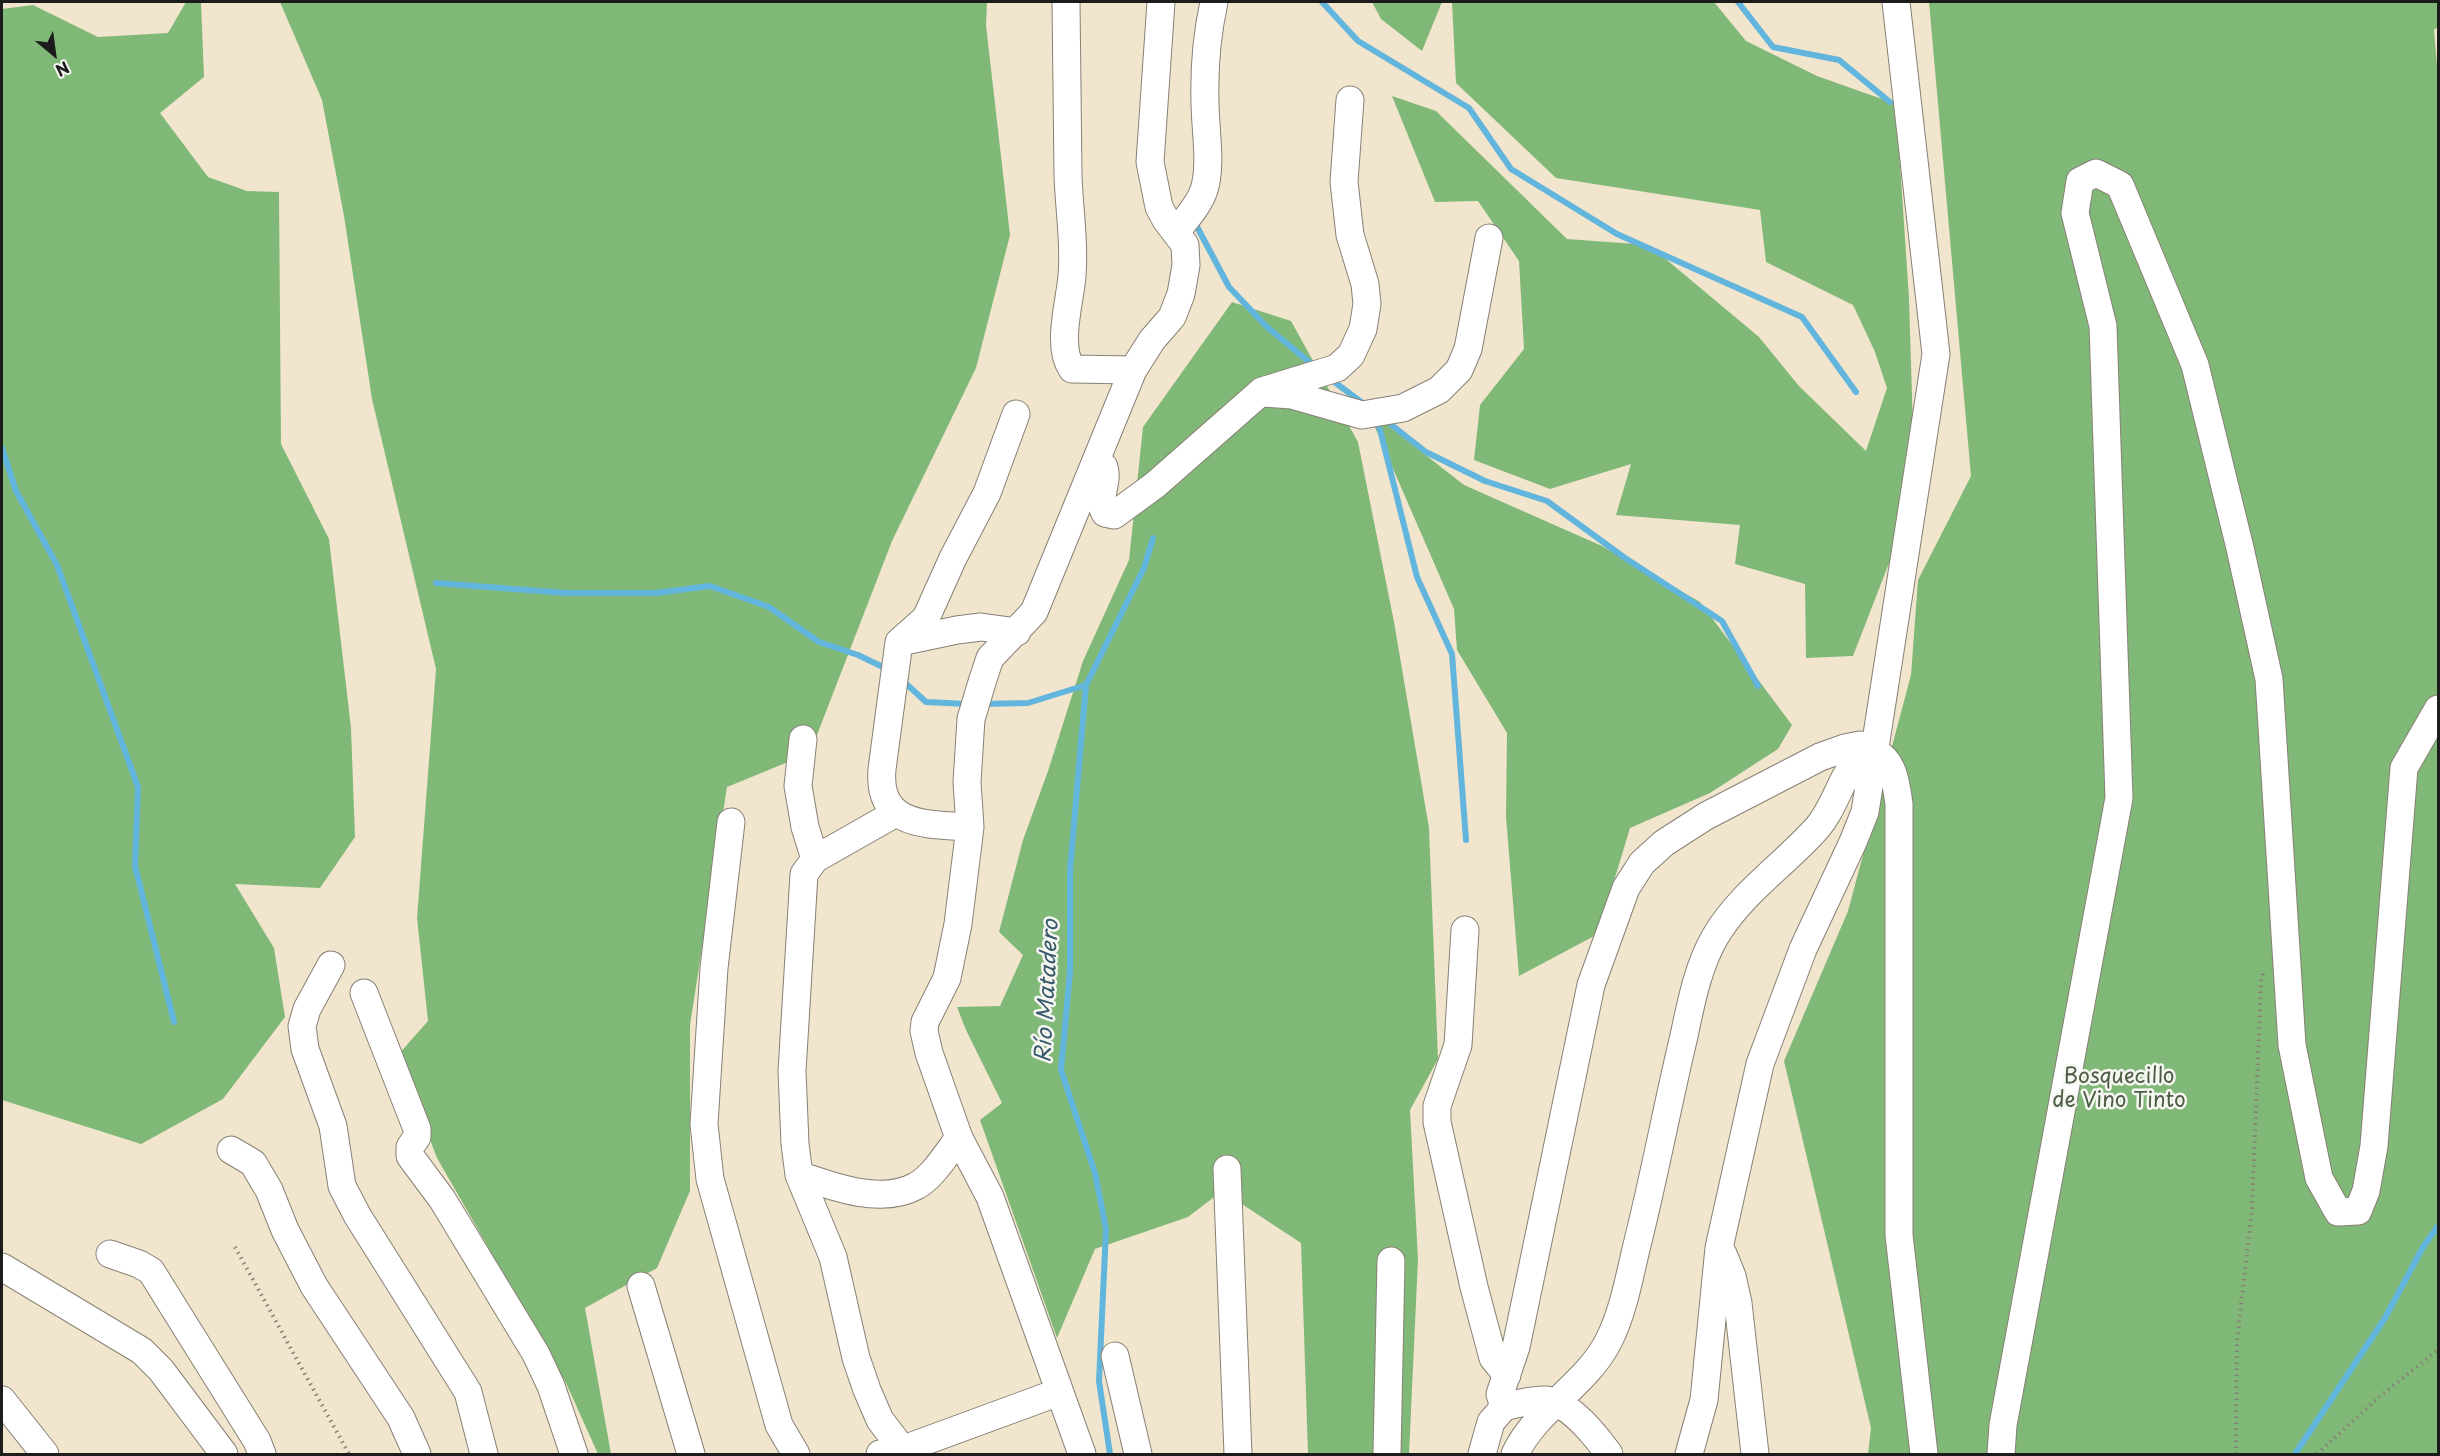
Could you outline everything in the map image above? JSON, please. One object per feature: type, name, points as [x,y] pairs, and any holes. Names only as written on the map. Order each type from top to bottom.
[{"type":"street","points":[[1066,2],[1068,178],[1072,276],[1067,303],[1065,355],[1072,369],[1133,370]]},
{"type":"street","points":[[1082,1455],[990,1197],[959,1138],[929,1053],[924,1031],[925,1022],[946,978],[958,924],[970,826],[967,782],[971,719],[990,658],[1034,612],[1133,370],[1152,340],[1172,317],[1181,294],[1186,265],[1185,245],[1159,207],[1149,162],[1161,2]]},
{"type":"street","points":[[1176,232],[1195,207],[1204,189],[1207,159],[1205,99],[1208,28],[1214,2]]},
{"type":"street","points":[[1689,1455],[1704,1400],[1719,1248],[1760,1064],[1803,949],[1865,812],[1872,750],[1936,354],[1896,2]]},
{"type":"street","points":[[1098,458],[1106,473],[1101,506],[1105,513],[1114,514],[1155,485],[1260,393],[1337,368],[1351,355],[1363,328],[1367,304],[1365,284],[1350,235],[1344,182],[1350,100]]},
{"type":"street","points":[[2001,1455],[2005,1414],[2119,798],[2103,326],[2075,213],[2080,181],[2096,173],[2120,185],[2195,365],[2270,679],[2292,1045],[2319,1178],[2338,1212],[2358,1211],[2366,1191],[2374,1146],[2404,768],[2439,709]]},
{"type":"street","points":[[1260,393],[1292,395],[1362,415],[1404,408],[1439,390],[1459,370],[1468,349],[1489,238]]},
{"type":"street","points":[[970,826],[917,823],[896,813],[890,806],[881,784],[899,642],[926,618],[953,558],[987,493],[1016,414]]},
{"type":"street","points":[[899,642],[981,627],[1017,632]]},
{"type":"street","points":[[803,739],[798,786],[804,827],[814,859]]},
{"type":"street","points":[[1504,1407],[1500,1394],[1516,1347],[1591,985],[1626,888],[1642,863],[1664,843],[1706,816],[1820,758],[1860,745],[1881,754],[1891,767],[1897,783],[1899,804],[1899,1235],[1924,1455]]},
{"type":"street","points":[[1515,1455],[1522,1439],[1554,1402],[1595,1362],[1609,1340],[1619,1316],[1649,1197],[1662,1127],[1693,998],[1714,938],[1742,903],[1821,824],[1859,755],[1872,750]]},
{"type":"street","points":[[896,813],[814,859],[804,874],[792,1071],[795,1144],[799,1175],[833,1257],[856,1359],[880,1420],[897,1453],[1059,1392]]},
{"type":"street","points":[[731,822],[714,968],[704,1124],[711,1179],[779,1425],[796,1455]]},
{"type":"street","points":[[1465,930],[1458,1045],[1437,1106],[1437,1122],[1474,1287],[1493,1358],[1507,1375]]},
{"type":"street","points":[[331,965],[307,1009],[302,1026],[305,1049],[333,1126],[342,1186],[357,1215],[468,1392],[484,1455]]},
{"type":"street","points":[[364,993],[417,1129],[417,1137],[410,1147],[410,1156],[442,1199],[536,1354],[551,1386],[574,1455]]},
{"type":"street","points":[[799,1175],[837,1189],[893,1195],[918,1186],[959,1138]]},
{"type":"street","points":[[231,1150],[253,1163],[269,1190],[285,1230],[314,1286],[401,1418],[417,1455]]},
{"type":"street","points":[[1227,1169],[1238,1455]]},
{"type":"street","points":[[1719,1248],[1730,1268],[1738,1303],[1755,1455]]},
{"type":"street","points":[[110,1254],[151,1271],[257,1441],[262,1455]]},
{"type":"street","points":[[1387,1455],[1391,1261]]},
{"type":"street","points":[[2,1268],[142,1351],[161,1370],[224,1455]]},
{"type":"street","points":[[641,1286],[691,1455]]},
{"type":"street","points":[[1115,1356],[1138,1455]]},
{"type":"street","points":[[2,1400],[45,1455]]},
{"type":"street","points":[[1482,1455],[1491,1422],[1504,1407],[1543,1400],[1554,1402],[1589,1428],[1609,1455]]},
{"type":"path","points":[[2236,1455],[2237,1341],[2252,1209],[2260,981],[2269,963],[2286,956]]},
{"type":"path","points":[[235,1247],[349,1455]]},
{"type":"path","points":[[2317,1455],[2379,1397],[2439,1350]]},
{"type":"green space","points":[[186,2],[201,2],[204,77],[160,113],[208,177],[247,191],[279,192],[281,444],[329,539],[351,728],[355,837],[320,888],[235,884],[274,948],[285,1017],[223,1099],[141,1144],[2,1100],[2,9],[33,5],[98,37],[168,33]]},
{"type":"green space","points":[[280,2],[987,2],[986,25],[1010,235],[976,368],[892,541],[810,753],[727,787],[690,1025],[690,1191],[657,1268],[585,1308],[611,1454],[598,1454],[566,1383],[437,1158],[398,1055],[428,1021],[417,918],[436,669],[372,399],[344,216],[322,100]]},
{"type":"green space","points":[[1372,2],[1442,2],[1422,51],[1381,19]]},
{"type":"green space","points":[[1452,2],[1714,2],[1746,41],[1817,76],[1896,104],[1909,298],[1915,496],[1853,656],[1806,658],[1805,584],[1735,564],[1740,525],[1616,515],[1631,464],[1550,489],[1474,460],[1480,405],[1524,349],[1519,261],[1478,201],[1435,202],[1392,96],[1436,111],[1567,239],[1649,245],[1759,337],[1799,386],[1866,451],[1887,388],[1875,352],[1853,305],[1766,262],[1760,210],[1556,178],[1456,83]]},
{"type":"green space","name":"Bosquecillo de Vino Tinto","points":[[1929,2],[2438,2],[2438,27],[2434,30],[2438,77],[2438,1454],[1868,1454],[1871,1428],[1784,1061],[1848,911],[1911,675],[1918,580],[1971,476]]},
{"type":"green space","points":[[1232,302],[1291,321],[1358,442],[1394,622],[1429,828],[1438,1059],[1410,1110],[1418,1259],[1409,1454],[1308,1454],[1301,1243],[1222,1191],[1188,1217],[1095,1249],[1057,1338],[980,1120],[1002,1103],[957,1007],[1000,1006],[1023,955],[999,932],[1023,840],[1083,661],[1129,560],[1143,427]]},
{"type":"green space","points":[[1367,409],[1464,485],[1602,546],[1700,602],[1792,725],[1778,749],[1710,793],[1630,828],[1598,934],[1519,976],[1506,817],[1507,733],[1457,650],[1454,609]]},
{"type":"waterway","points":[[1322,2],[1358,41],[1469,108],[1511,169],[1617,234],[1802,317],[1856,392]]},
{"type":"waterway","points":[[1738,2],[1773,47],[1839,60],[1890,102]]},
{"type":"waterway","points":[[1194,221],[1229,287],[1267,327],[1314,366]]},
{"type":"waterway","points":[[1329,378],[1364,404]]},
{"type":"waterway","points":[[1377,418],[1417,577],[1452,654],[1466,840]]},
{"type":"waterway","points":[[1384,419],[1426,452],[1485,481],[1547,501],[1625,558],[1722,621],[1758,686]]},
{"type":"waterway","points":[[2,448],[16,491],[57,565],[138,787],[135,866],[174,1022]]},
{"type":"waterway","name":"Río Matadero","points":[[1110,1454],[1099,1381],[1106,1229],[1095,1173],[1061,1070],[1070,972],[1070,870],[1086,685],[1144,568],[1153,538]]},
{"type":"waterway","points":[[436,583],[566,593],[656,593],[710,586],[769,607],[819,642],[858,655],[889,670]]},
{"type":"waterway","points":[[902,680],[926,702],[967,704]]},
{"type":"waterway","points":[[983,704],[1028,703],[1086,685]]},
{"type":"waterway","points":[[2295,1454],[2385,1318],[2423,1247],[2438,1226]]}]
